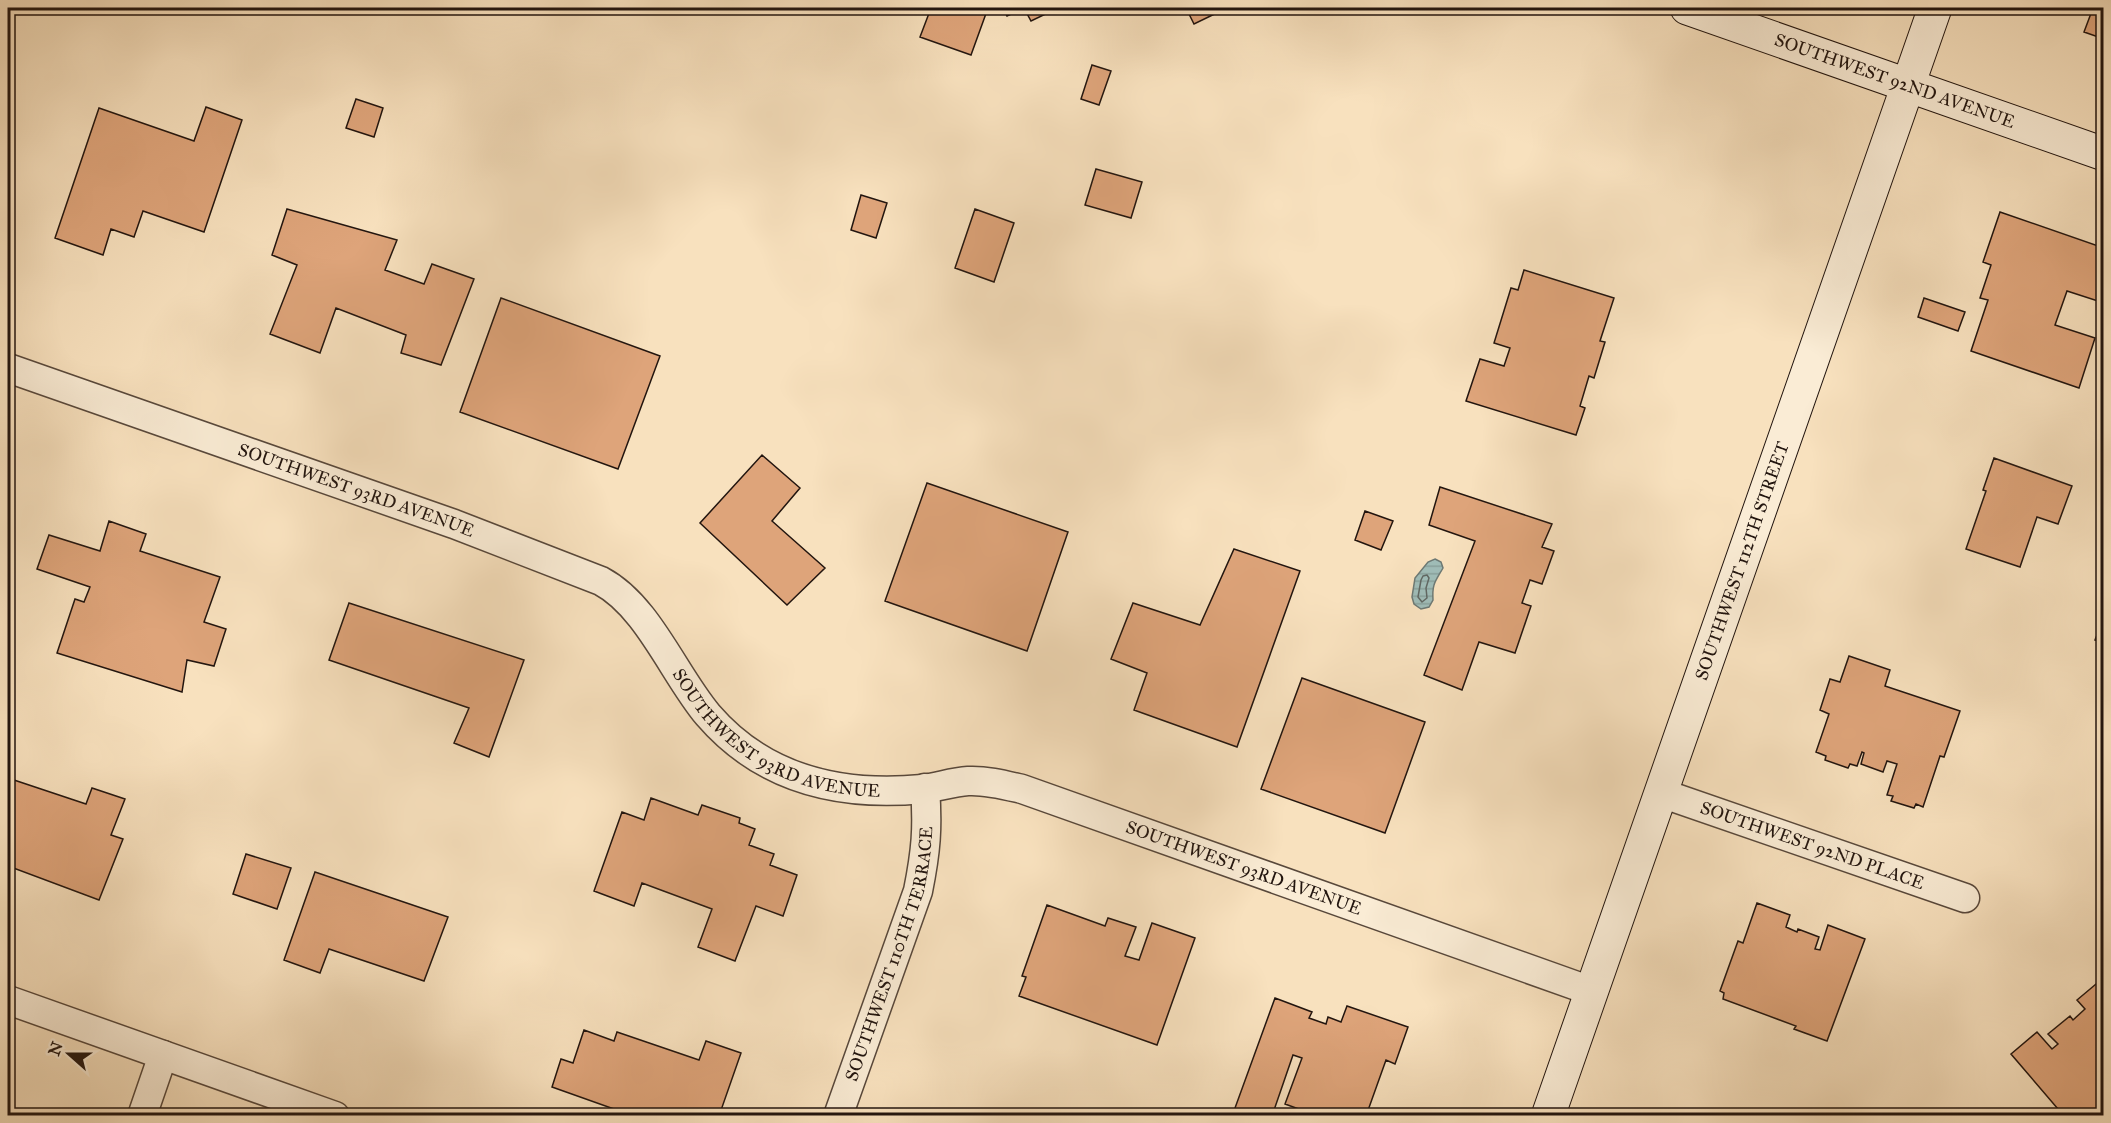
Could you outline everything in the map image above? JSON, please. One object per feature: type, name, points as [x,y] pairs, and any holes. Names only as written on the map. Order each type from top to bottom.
[{"type":"main road","name":"SOUTHWEST 92ND AVENUE","points":[[1687,8],[2103,154]]},
{"type":"main road","name":"SOUTHWEST 112TH STREET","points":[[1548,1116],[1935,8]]},
{"type":"street","name":"SOUTHWEST 93RD AVENUE","points":[[8,368],[454,524],[601,580],[619,592],[653,633],[708,715],[741,745],[773,767],[806,780],[857,791],[925,789],[969,781],[999,783],[1022,789],[1591,991]]},
{"type":"street","name":"SOUTHWEST 110TH TERRACE","points":[[838,1116],[918,891],[928,830],[925,789]]},
{"type":"street","name":"SOUTHWEST 92ND PLACE","points":[[1661,793],[1965,898]]},
{"type":"street","points":[[8,1000],[335,1116]]},
{"type":"street","points":[[142,1116],[163,1055]]},
{"type":"water","points":[[1435,559],[1441,562],[1443,568],[1435,583],[1433,600],[1429,607],[1421,609],[1414,604],[1412,597],[1415,578],[1428,562]]},
{"type":"building","points":[[931,8],[988,8],[971,55],[920,37]]},
{"type":"building","points":[[1003,8],[1024,8],[1007,16]]},
{"type":"building","points":[[1024,8],[1050,8],[1052,11],[1031,21]]},
{"type":"building","points":[[1186,8],[1227,8],[1194,24]]},
{"type":"building","points":[[2093,8],[2104,8],[2104,39],[2084,32]]},
{"type":"building","points":[[1092,65],[1111,71],[1099,105],[1081,99]]},
{"type":"building","points":[[356,99],[383,108],[374,137],[346,128]]},
{"type":"building","points":[[206,107],[242,120],[204,232],[143,211],[134,237],[111,229],[103,255],[55,238],[99,108],[194,141]]},
{"type":"building","points":[[1096,169],[1142,182],[1131,218],[1085,205]]},
{"type":"building","points":[[861,195],[887,203],[876,238],[851,230]]},
{"type":"building","points":[[287,209],[397,240],[385,270],[424,284],[432,264],[474,279],[441,365],[401,353],[406,335],[336,308],[320,353],[270,334],[297,265],[272,255]]},
{"type":"building","points":[[975,209],[1014,223],[994,282],[955,268]]},
{"type":"building","points":[[2000,212],[2104,248],[2104,303],[2067,291],[2055,325],[2095,338],[2079,388],[1971,351],[1988,300],[1980,298],[1991,265],[1983,262]]},
{"type":"building","points":[[1524,270],[1614,298],[1600,341],[1605,342],[1594,378],[1589,376],[1580,406],[1585,408],[1576,435],[1466,401],[1480,359],[1504,366],[1510,348],[1494,343],[1511,288],[1518,290]]},
{"type":"building","points":[[501,298],[660,356],[618,469],[460,412]]},
{"type":"building","points":[[1924,298],[1965,312],[1958,331],[1918,317]]},
{"type":"building","points":[[762,455],[800,488],[772,521],[825,568],[787,605],[700,523]]},
{"type":"building","points":[[1994,458],[2072,486],[2058,524],[2037,517],[2020,567],[1966,549],[1986,491],[1983,490]]},
{"type":"building","points":[[927,483],[1068,532],[1027,651],[885,601]]},
{"type":"building","points":[[1440,487],[1552,524],[1542,547],[1554,551],[1542,584],[1530,580],[1522,603],[1531,606],[1515,653],[1479,642],[1462,690],[1424,675],[1475,541],[1429,525]]},
{"type":"building","points":[[1365,511],[1393,521],[1381,550],[1355,540]]},
{"type":"building","points":[[109,521],[146,534],[140,551],[220,577],[204,622],[226,629],[214,666],[187,660],[182,692],[57,653],[75,599],[84,602],[90,587],[37,569],[49,535],[100,551]]},
{"type":"building","points":[[1234,549],[1300,571],[1237,747],[1134,710],[1147,673],[1111,659],[1133,603],[1200,625]]},
{"type":"building","points":[[349,603],[524,660],[489,757],[454,743],[469,708],[329,660]]},
{"type":"building","points":[[2104,617],[2104,643],[2095,640]]},
{"type":"building","points":[[1849,656],[1890,670],[1885,686],[1960,711],[1944,757],[1940,756],[1923,807],[1916,804],[1914,808],[1891,801],[1893,796],[1887,795],[1897,764],[1887,761],[1883,772],[1861,764],[1864,753],[1862,752],[1857,766],[1850,764],[1848,768],[1825,760],[1826,756],[1816,752],[1829,714],[1820,710],[1830,679],[1840,682]]},
{"type":"building","points":[[1302,678],[1425,722],[1385,833],[1261,789]]},
{"type":"building","points":[[8,778],[86,804],[92,788],[125,799],[111,835],[123,839],[99,900],[8,866]]},
{"type":"building","points":[[651,798],[698,815],[702,805],[740,818],[739,823],[755,829],[749,845],[774,854],[770,865],[797,875],[783,916],[756,906],[735,961],[698,947],[712,909],[642,883],[634,906],[594,891],[622,812],[644,820]]},
{"type":"building","points":[[246,854],[291,868],[277,909],[233,894]]},
{"type":"building","points":[[315,872],[448,917],[424,981],[329,949],[320,973],[284,960]]},
{"type":"building","points":[[1757,903],[1790,915],[1786,927],[1819,937],[1815,949],[1820,950],[1828,925],[1865,939],[1827,1041],[1794,1029],[1796,1026],[1723,999],[1724,993],[1720,991],[1738,941],[1743,943]]},
{"type":"building","points":[[1047,905],[1105,926],[1108,918],[1136,927],[1125,956],[1139,960],[1152,923],[1195,938],[1157,1045],[1019,996],[1026,977],[1022,976]]},
{"type":"building","points":[[2102,979],[2104,1116],[2064,1116],[2011,1054],[2037,1032],[2052,1049],[2058,1044],[2048,1034],[2070,1016],[2073,1020],[2085,1009],[2077,1000]]},
{"type":"building","points":[[1275,998],[1312,1012],[1309,1018],[1326,1024],[1328,1017],[1341,1022],[1347,1006],[1408,1027],[1395,1064],[1386,1060],[1366,1116],[1353,1116],[1337,1110],[1335,1116],[1318,1116],[1285,1104],[1302,1058],[1293,1055],[1272,1116],[1256,1116],[1235,1108]]},
{"type":"building","points":[[584,1030],[614,1041],[617,1032],[699,1060],[706,1041],[741,1053],[719,1116],[702,1113],[701,1116],[622,1116],[613,1113],[614,1109],[552,1087],[561,1059],[573,1063]]}]
